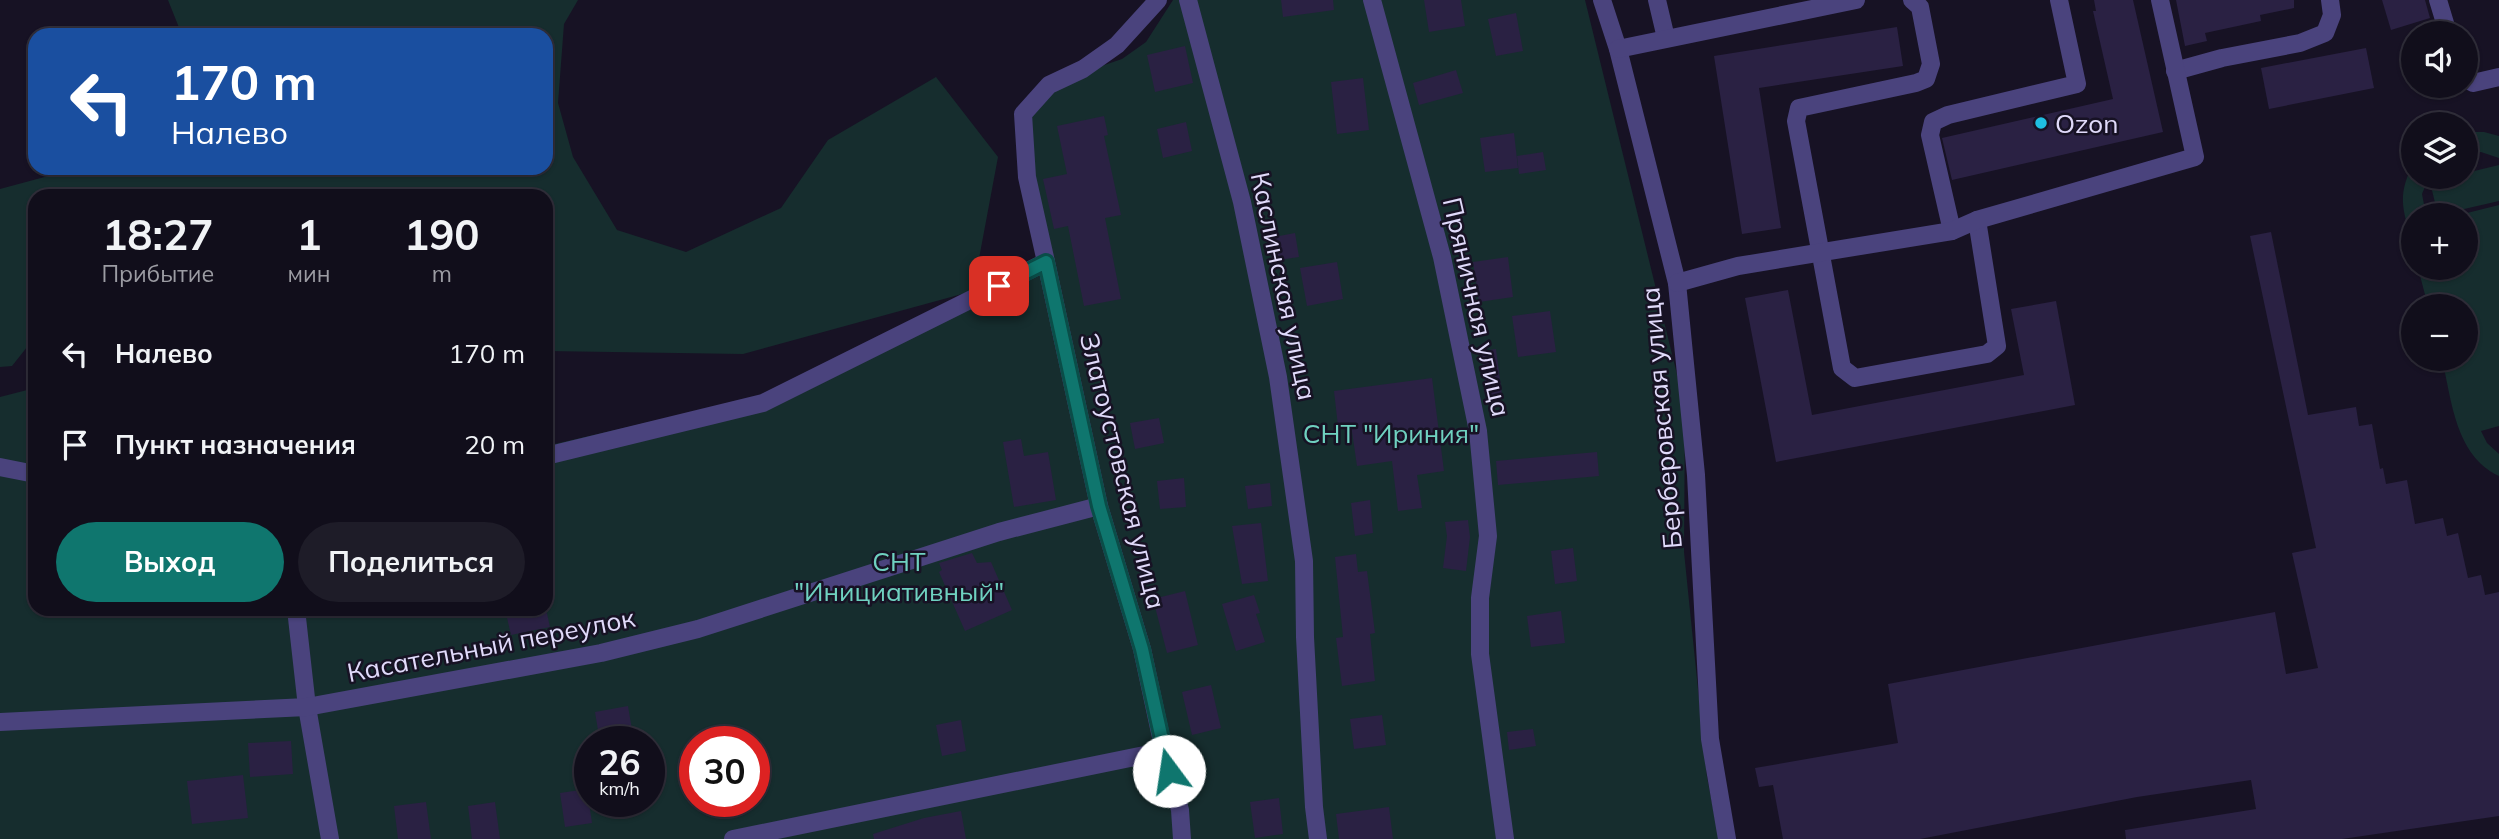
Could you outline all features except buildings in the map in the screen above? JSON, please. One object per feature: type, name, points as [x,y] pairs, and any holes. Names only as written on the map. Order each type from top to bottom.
[{"type":"street","name":"Златоустовская улица","points":[[1158,0],[1117,45],[1083,69],[1049,85],[1023,114],[1027,177],[1099,506],[1142,649],[1180,810],[1182,839]]},
{"type":"street","name":"Каслинская улица","points":[[1188,0],[1242,202],[1278,377],[1304,561],[1305,637],[1318,839]]},
{"type":"street","name":"Пряничная улица","points":[[1372,0],[1442,257],[1478,431],[1488,536],[1480,598],[1480,654],[1505,839]]},
{"type":"street","name":"Берберовская улица","points":[[1602,0],[1618,48],[1677,283],[1696,475],[1710,739],[1727,839]]},
{"type":"street","points":[[1657,0],[1666,38]]},
{"type":"street","points":[[1618,48],[1856,0]]},
{"type":"street","points":[[1912,0],[1920,7],[1931,64],[1926,79],[1799,108],[1796,121],[1842,368],[1855,378],[1987,354],[1997,346],[1977,220]]},
{"type":"street","points":[[1952,231],[1930,135],[1933,122],[1948,115],[2077,84],[2059,0]]},
{"type":"street","points":[[1677,283],[1738,266],[1952,231],[1977,220],[2195,158],[2160,0]]},
{"type":"street","points":[[2175,71],[2222,58],[2300,43],[2325,33],[2332,15],[2330,0]]},
{"type":"street","points":[[2438,0],[2444,21]]},
{"type":"street","points":[[2478,82],[2499,77]]},
{"type":"street","points":[[553,454],[763,403],[1046,262]]},
{"type":"street","points":[[0,467],[28,473]]},
{"type":"street","name":"Касательный переулок","points":[[0,722],[307,707],[601,653],[698,629],[999,532],[1099,506]]},
{"type":"street","points":[[297,616],[307,707],[330,839]]},
{"type":"street","points":[[733,839],[1164,751]]},
{"type":"green space","points":[[168,0],[578,0],[564,24],[558,103],[573,157],[617,230],[686,252],[781,208],[828,140],[936,77],[998,157],[975,280],[979,289],[1049,254],[1029,132],[1029,115],[1043,86],[1122,59],[1146,42],[1173,0],[1585,0],[1685,407],[1684,552],[1707,777],[1719,839],[0,839],[0,397],[28,390],[28,616],[553,616],[553,444],[761,396],[973,291],[743,354],[553,351],[553,189],[28,189],[28,346],[12,366],[0,367],[0,189],[52,175],[553,175],[553,28],[179,28]]},
{"type":"green space","points":[[2478,132],[2499,136],[2499,158],[2478,152]]},
{"type":"green space","points":[[2499,165],[2499,201],[2478,206],[2478,203],[2435,203],[2432,189],[2478,189],[2478,170]]},
{"type":"green space","points":[[2404,189],[2424,189],[2424,203],[2403,203]]},
{"type":"green space","points":[[2499,205],[2499,426],[2481,431],[2487,443],[2499,454],[2499,476],[2484,467],[2464,441],[2445,371],[2478,371],[2478,294],[2425,294],[2421,280],[2478,280],[2478,210]]},
{"type":"place","name":"Ozon","points":[[2041,123]]},
{"type":"route","points":[[999,286],[1046,262],[1099,506],[1142,649],[1169,771]]},
{"type":"park label","name":"СНТ \"Ириния\"","points":[[1391,433]]},
{"type":"park label","name":"СНТ \"Инициативный\"","points":[[899,576]]}]
